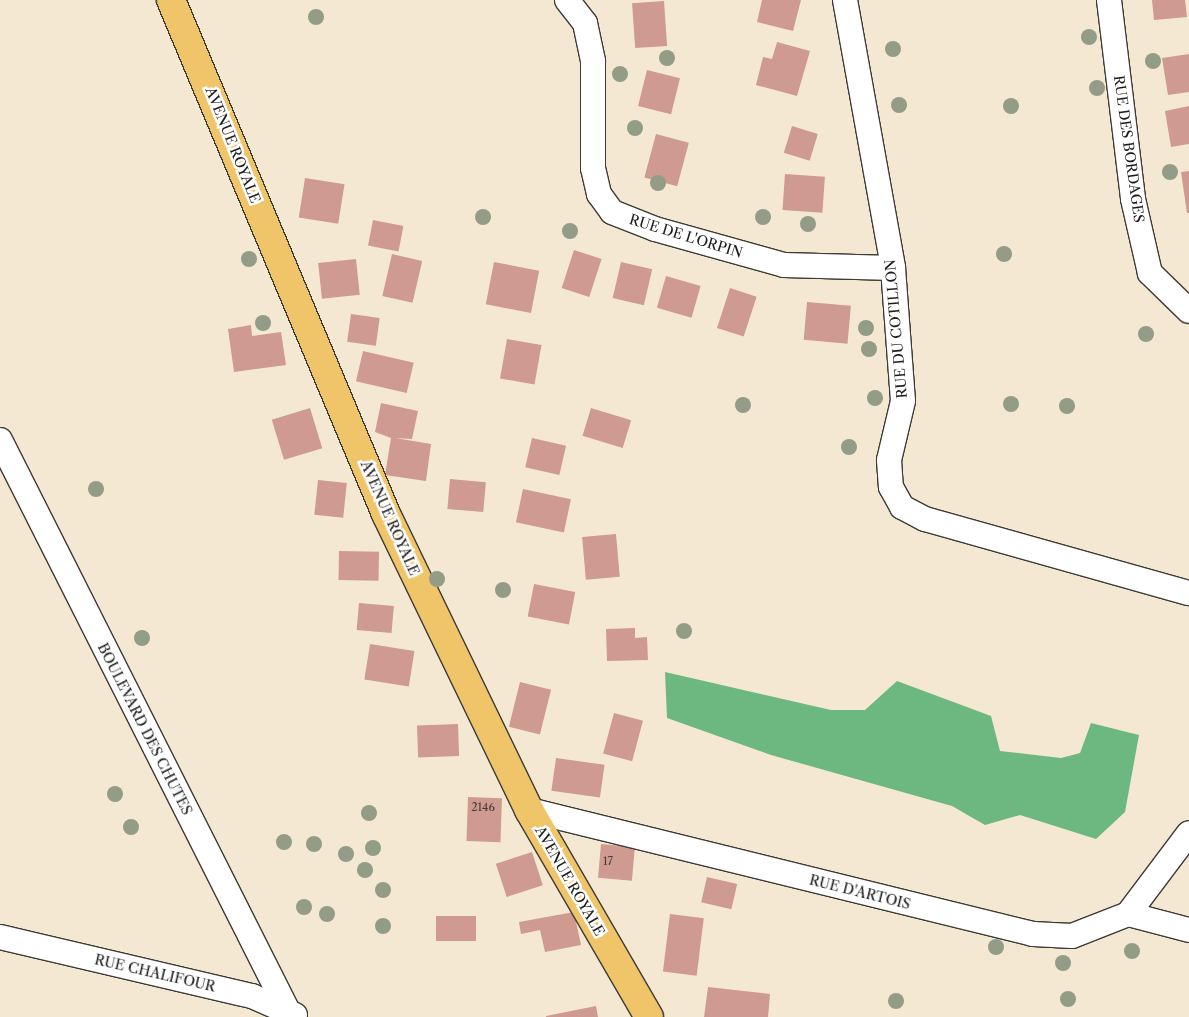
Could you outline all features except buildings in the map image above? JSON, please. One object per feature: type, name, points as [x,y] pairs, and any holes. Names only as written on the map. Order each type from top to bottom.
[{"type":"main road","name":"AVENUE ROYALE","points":[[171,0],[386,514],[529,810],[649,1017]]},
{"type":"street","name":"RUE DE L'ORPIN","points":[[567,0],[587,33],[593,61],[593,168],[599,194],[612,212],[656,230],[784,265],[893,268]]},
{"type":"street","name":"RUE DU COTILLON","points":[[845,0],[893,268],[904,401],[889,460],[891,487],[902,507],[925,519],[1189,593]]},
{"type":"street","name":"RUE DES BORDAGES","points":[[1109,0],[1133,199],[1150,273],[1189,311]]},
{"type":"street","name":"BOULEVARD DES CHUTES","points":[[0,440],[296,1016]]},
{"type":"street","name":"RUE D'ARTOIS","points":[[529,810],[1032,934],[1072,936],[1128,914]]},
{"type":"street","points":[[1189,834],[1128,914],[1189,930]]},
{"type":"street","name":"RUE CHALIFOUR","points":[[0,936],[252,996],[296,1016]]},
{"type":"green space","points":[[665,672],[831,710],[865,710],[897,681],[991,716],[1000,751],[1061,758],[1080,753],[1091,723],[1139,735],[1125,812],[1096,839],[1020,815],[985,825],[952,806],[771,755],[667,718]]}]
